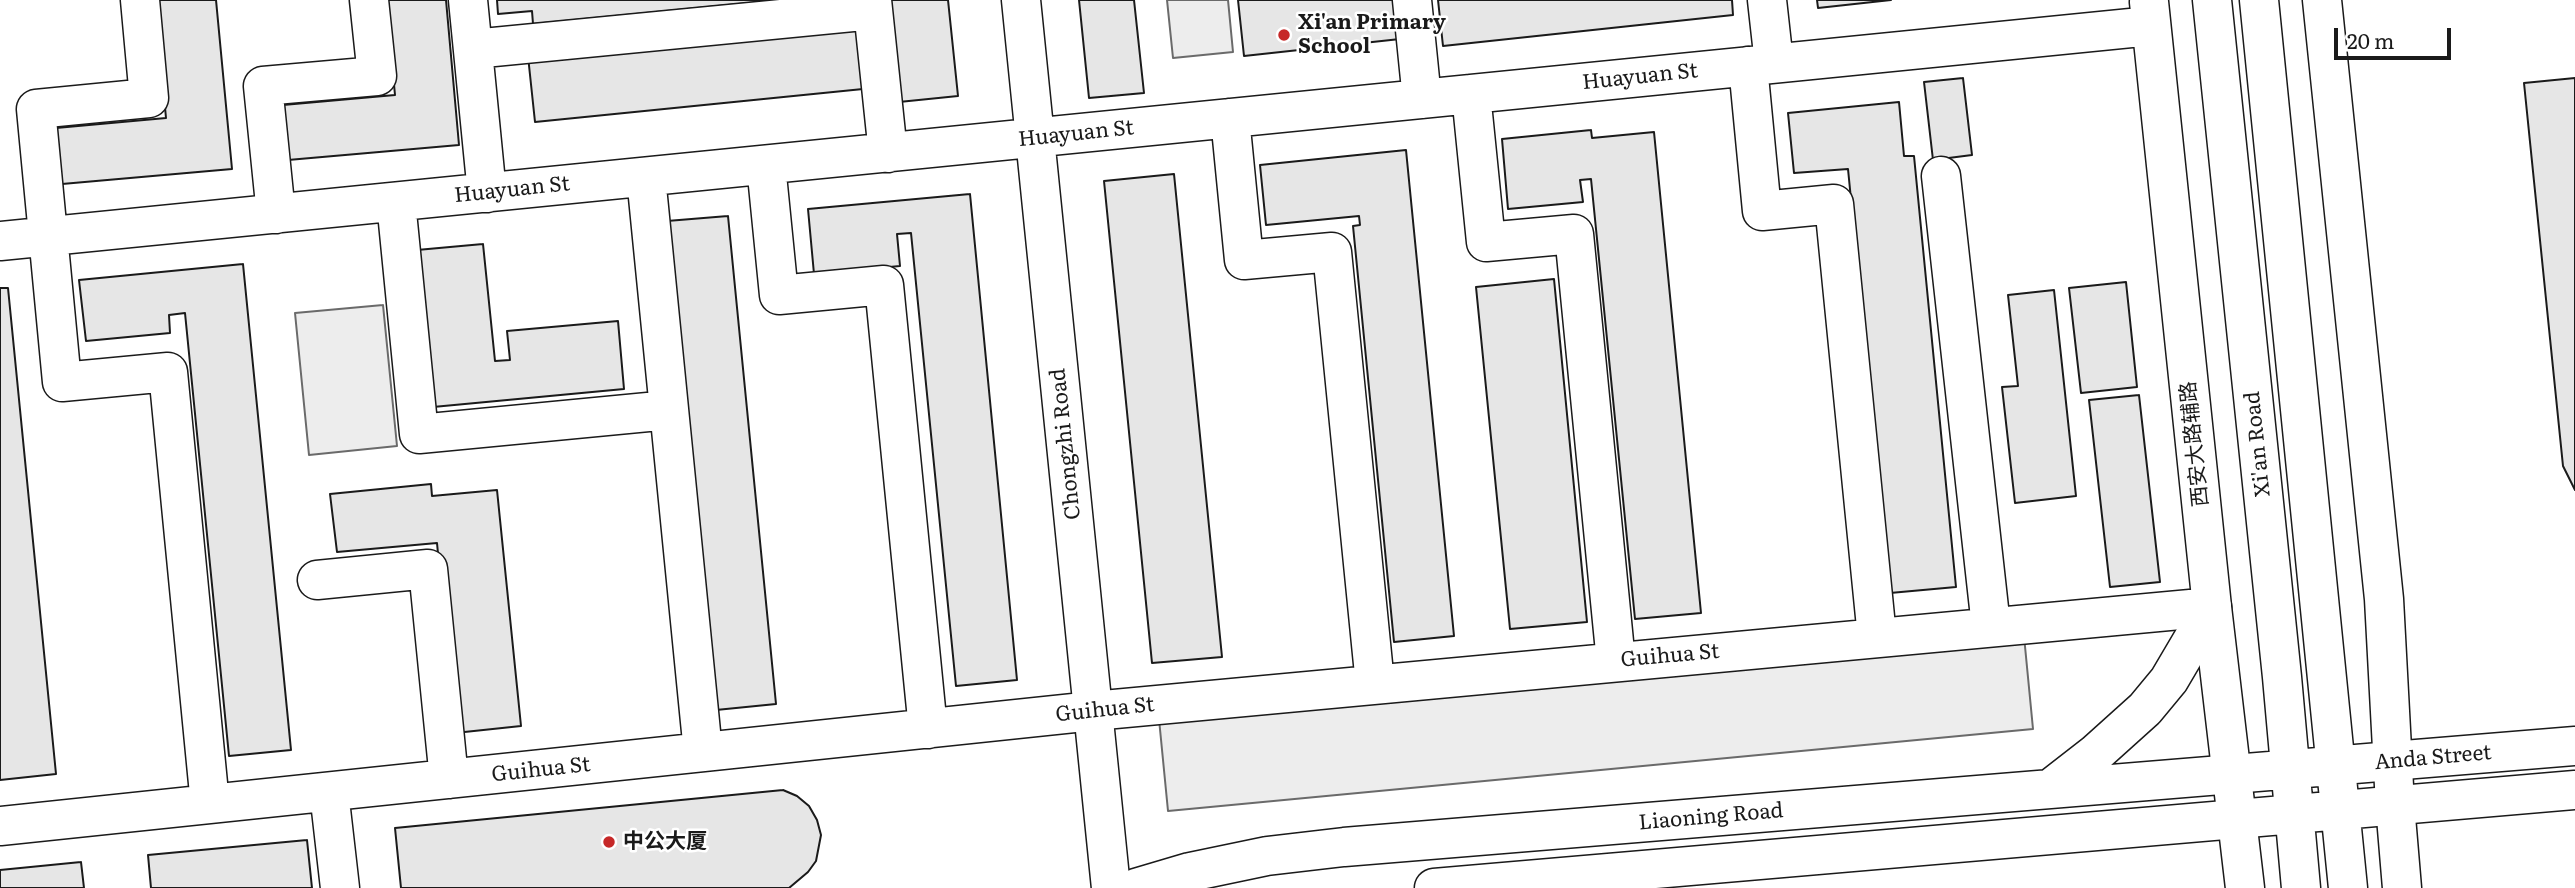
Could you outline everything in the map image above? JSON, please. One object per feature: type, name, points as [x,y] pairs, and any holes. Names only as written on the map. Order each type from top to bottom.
[{"type":"street","points":[[140,0],[149,98],[36,109],[62,382],[168,372],[210,804]]},
{"type":"street","points":[[276,214],[263,86],[377,76],[369,0]]},
{"type":"street","points":[[468,0],[487,193]]},
{"type":"street","name":"Chongzhi Road","points":[[1021,0],[1111,888]]},
{"type":"street","points":[[1412,0],[1422,99]]},
{"type":"street","points":[[1768,0],[1761,65],[1762,211],[1834,204],[1877,637]]},
{"type":"street","name":"Xi'an Road","points":[[2212,0],[2301,888]]},
{"type":"street","points":[[2259,0],[2348,888]]},
{"type":"street","points":[[2322,0],[2384,599],[2402,888]]},
{"type":"street","points":[[473,49],[872,5],[888,153]]},
{"type":"street","name":"Huayuan St","points":[[0,242],[1761,65],[2150,13]]},
{"type":"street","name":"西安大路辅路","points":[[2150,13],[2212,607],[2245,888]]},
{"type":"street","points":[[1471,94],[1486,242],[1574,234],[1616,662]]},
{"type":"street","points":[[1230,118],[1244,260],[1332,252],[1375,684]]},
{"type":"street","points":[[766,164],[779,295],[884,285],[928,729]]},
{"type":"street","points":[[1941,176],[1991,626]]},
{"type":"street","points":[[646,177],[703,752]]},
{"type":"street","points":[[396,202],[419,434],[669,410]]},
{"type":"street","points":[[317,580],[428,569],[449,779]]},
{"type":"street","points":[[2050,789],[2095,754],[2145,709],[2169,680],[2212,607]]},
{"type":"street","name":"Guihua St","points":[[0,826],[1093,711],[2212,607]]},
{"type":"street","name":"Anda Street","points":[[2291,769],[2575,746]]},
{"type":"street","name":"Liaoning Road","points":[[1136,888],[1190,872],[1267,856],[1344,847],[2291,769]]},
{"type":"street","name":"Anda Street","points":[[2295,814],[2575,790]]},
{"type":"street","points":[[329,792],[340,888]]},
{"type":"street","points":[[1434,888],[2295,814]]},
{"type":"shaded area","points":[[1167,0],[1228,0],[1233,52],[1173,58]]},
{"type":"shaded area","points":[[383,305],[397,446],[309,455],[295,313]]},
{"type":"shaded area","points":[[2024,636],[2033,729],[1168,811],[1159,719]]},
{"type":"building","points":[[155,0],[216,0],[232,169],[62,184],[56,128],[166,118]]},
{"type":"building","points":[[386,0],[446,0],[459,145],[288,160],[283,105],[395,95]]},
{"type":"building","points":[[497,0],[779,0],[533,24],[532,11],[498,14]]},
{"type":"building","points":[[889,0],[948,0],[958,96],[899,102]]},
{"type":"building","points":[[1079,0],[1134,0],[1144,93],[1089,98]]},
{"type":"building","points":[[1238,0],[1396,0],[1400,39],[1244,56]]},
{"type":"building","points":[[1438,0],[1732,0],[1733,15],[1443,46]]},
{"type":"building","points":[[1817,0],[1891,0],[1818,8]]},
{"type":"building","points":[[856,23],[863,89],[535,122],[528,56]]},
{"type":"building","points":[[1963,78],[1972,155],[1933,160],[1924,82]]},
{"type":"building","points":[[2575,78],[2575,490],[2563,466],[2524,83]]},
{"type":"building","points":[[1899,102],[1904,156],[1914,156],[1956,587],[1890,593],[1848,169],[1794,173],[1788,113]]},
{"type":"building","points":[[1591,130],[1592,138],[1654,132],[1701,613],[1635,619],[1591,179],[1580,180],[1583,202],[1508,209],[1502,139]]},
{"type":"building","points":[[1406,150],[1454,636],[1394,642],[1353,226],[1360,225],[1359,216],[1266,225],[1260,165]]},
{"type":"building","points":[[1174,174],[1222,657],[1152,663],[1104,181]]},
{"type":"building","points":[[970,194],[1017,680],[956,686],[911,233],[897,234],[900,266],[814,274],[808,209]]},
{"type":"building","points":[[728,216],[776,704],[716,710],[667,221]]},
{"type":"building","points":[[483,244],[495,361],[510,360],[507,331],[618,321],[624,389],[433,407],[417,250]]},
{"type":"building","points":[[243,264],[291,750],[229,756],[185,313],[169,315],[170,333],[86,341],[79,280]]},
{"type":"building","points":[[1554,279],[1587,622],[1510,629],[1476,287]]},
{"type":"building","points":[[2126,282],[2137,387],[2081,393],[2069,288]]},
{"type":"building","points":[[0,288],[8,288],[56,774],[0,780]]},
{"type":"building","points":[[2054,290],[2076,496],[2015,503],[2002,387],[2018,386],[2008,295]]},
{"type":"building","points":[[2139,395],[2160,582],[2110,587],[2089,400]]},
{"type":"building","points":[[431,484],[432,496],[497,490],[521,726],[455,733],[437,543],[337,552],[330,494]]},
{"type":"building","name":"中公大厦","points":[[783,790],[797,796],[809,806],[821,835],[816,861],[808,872],[789,888],[401,888],[395,828]]},
{"type":"building","points":[[307,840],[312,888],[151,888],[148,855]]},
{"type":"building","points":[[81,862],[84,888],[0,888],[0,870]]},
{"type":"place","name":"Xi'an Primary School","points":[[1284,35]]},
{"type":"place","name":"中公大厦","points":[[609,842]]}]
